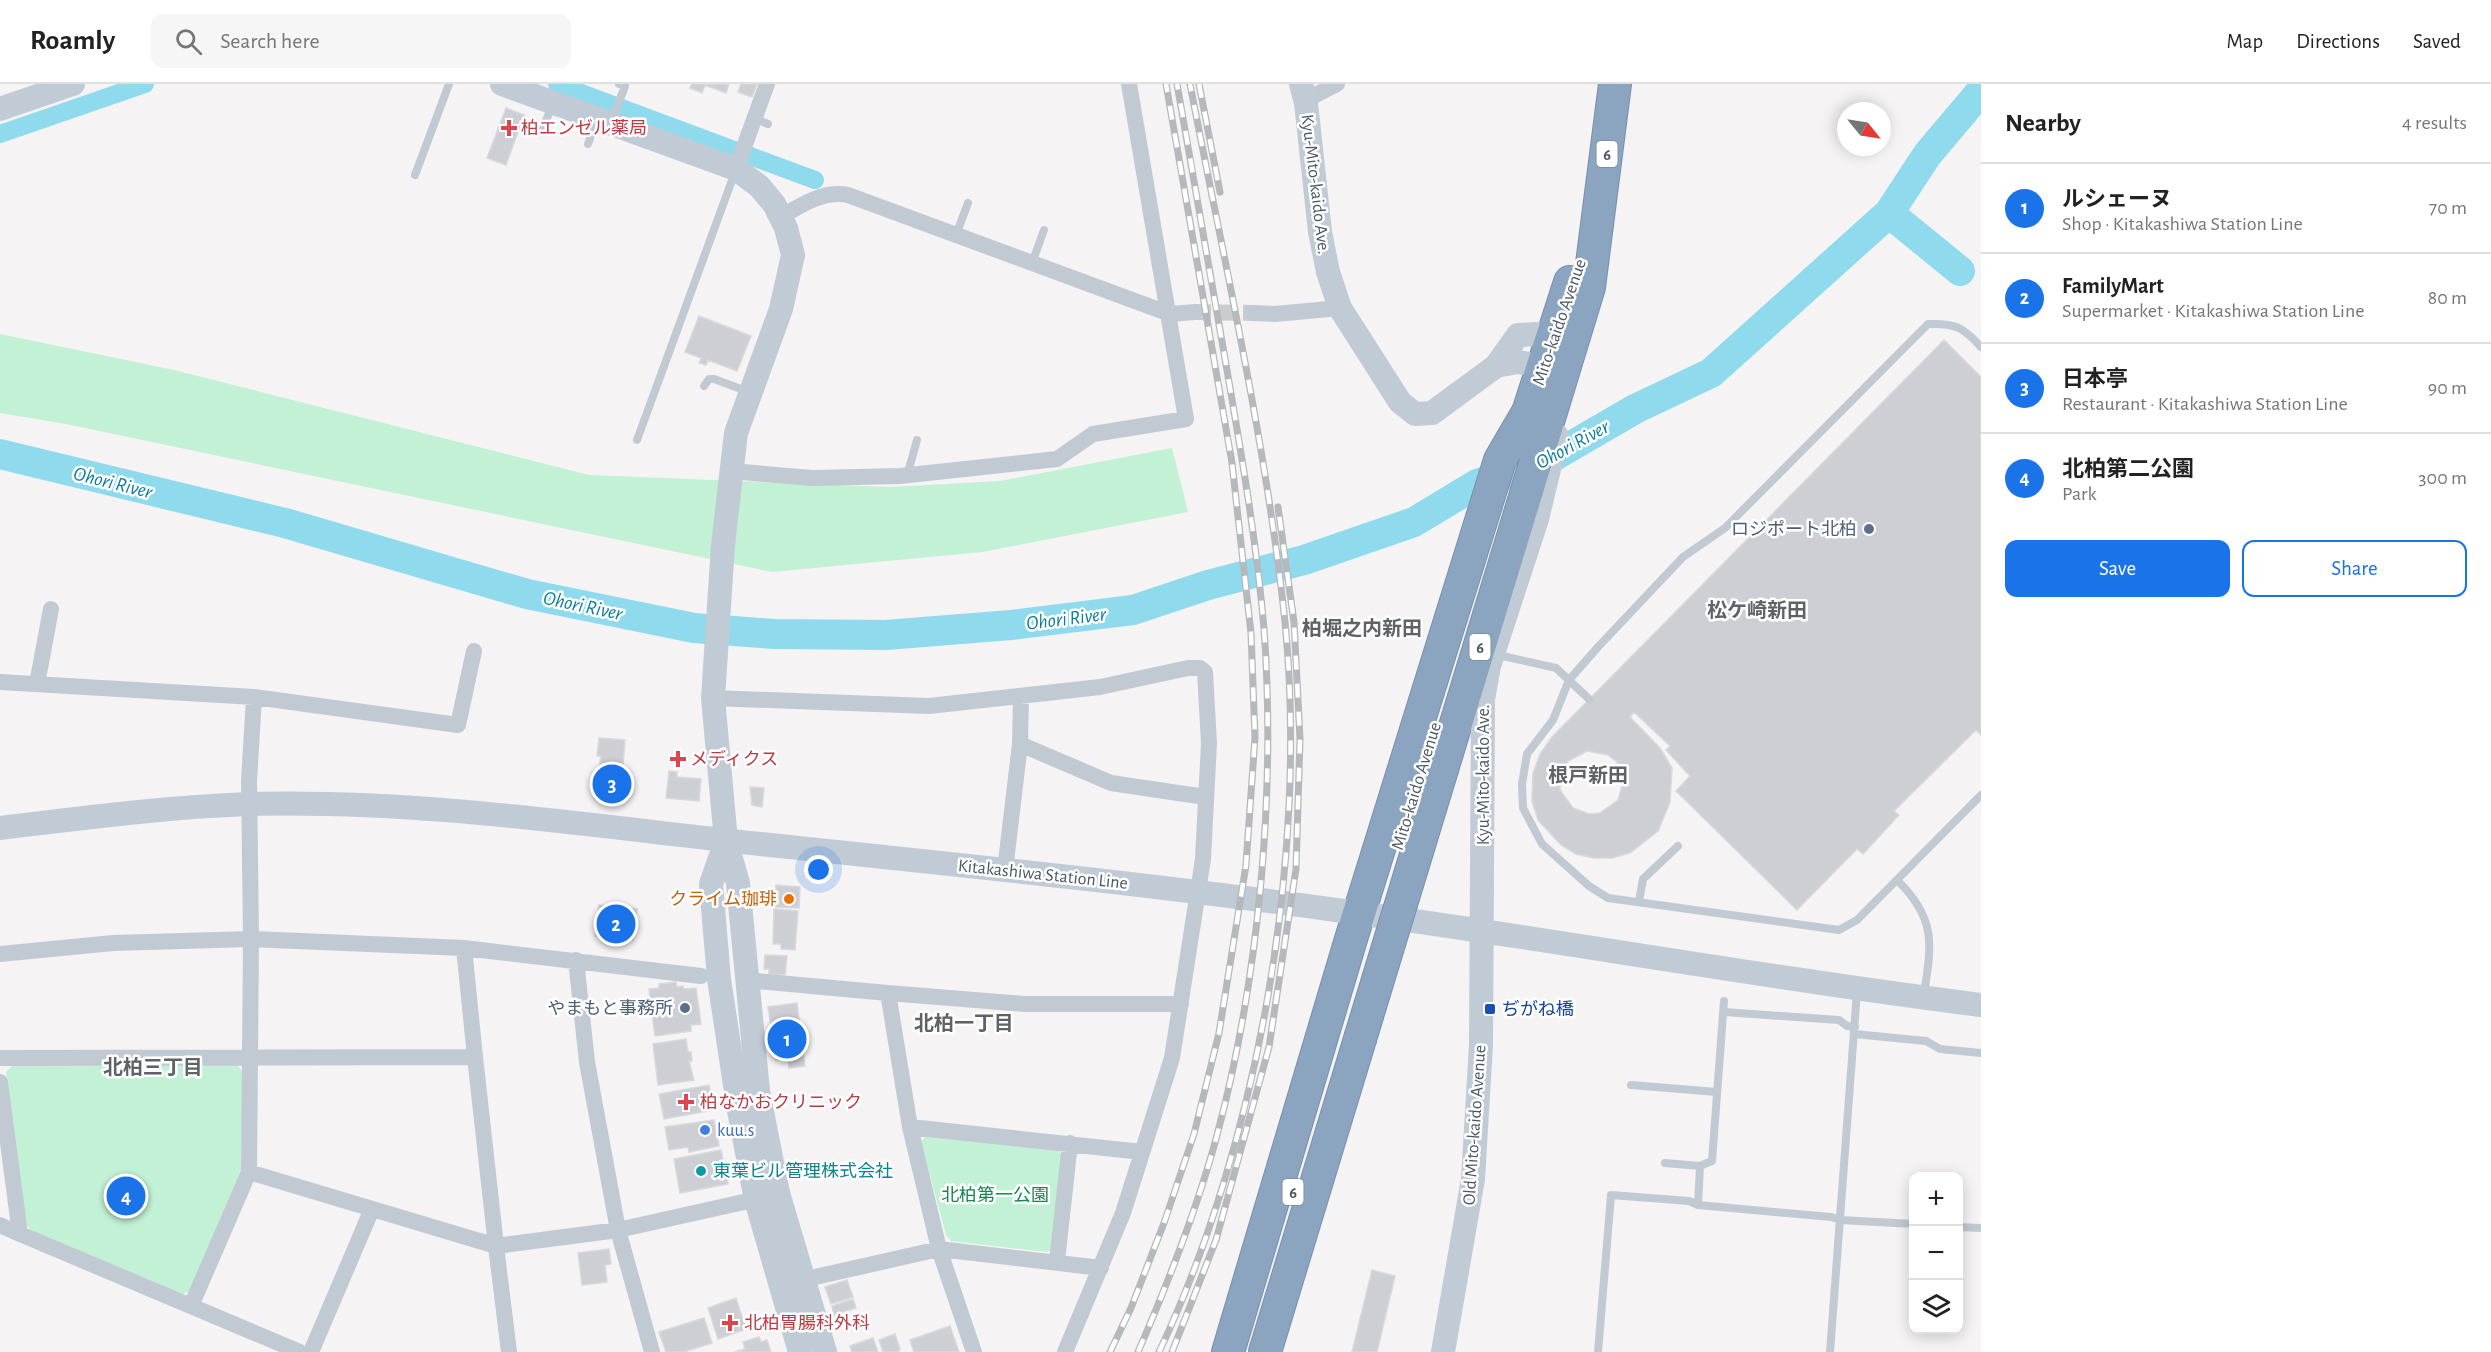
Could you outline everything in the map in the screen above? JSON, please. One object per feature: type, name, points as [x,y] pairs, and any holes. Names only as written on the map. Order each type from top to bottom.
[{"type":"highway","name":"Mito-kaido Avenue","points":[[1265,1352],[1351,1035],[1542,408],[1556,354],[1589,287],[1615,84]]},
{"type":"highway","points":[[1228,1352],[1359,913],[1504,533]]},
{"type":"highway","name":"Mito-kaido Avenue","points":[[1244,1352],[1351,1035]]},
{"type":"street","points":[[0,109],[74,84]]},
{"type":"street","points":[[502,84],[548,98],[736,169],[759,186],[781,217],[793,255],[793,267],[781,309],[739,420],[723,545],[713,689],[726,841],[738,883],[767,1197],[800,1352]]},
{"type":"street","points":[[736,169],[761,121],[767,84]]},
{"type":"street","points":[[731,471],[812,478],[907,476],[1057,459],[1093,434],[1186,419],[1130,84]]},
{"type":"street","points":[[1304,92],[1337,84]]},
{"type":"street","name":"Kyu-Mito-kaido Ave.","points":[[1304,92],[1320,232],[1328,272],[1340,309],[1400,402],[1415,414],[1432,413],[1496,366],[1518,335],[1556,354]]},
{"type":"street","points":[[781,217],[805,202],[837,193],[1170,314],[1195,312]]},
{"type":"street","points":[[1252,313],[1275,314],[1340,309]]},
{"type":"street","points":[[1496,366],[1556,354]]},
{"type":"street","name":"Kyu-Mito-kaido Ave.","points":[[1482,933],[1483,699],[1493,654],[1504,620],[1504,533],[1557,441],[1542,408]]},
{"type":"street","points":[[37,684],[51,609]]},
{"type":"street","points":[[0,682],[254,697],[458,725],[474,651]]},
{"type":"street","points":[[713,689],[929,706],[1100,687],[1188,668],[1205,672],[1209,743],[1203,859],[1172,1058],[1101,1268],[1065,1352]]},
{"type":"street","points":[[1005,870],[1020,744],[1021,696]]},
{"type":"street","points":[[191,1306],[249,1172],[251,939],[249,804],[254,697]]},
{"type":"street","points":[[1020,744],[1111,783],[1205,797]]},
{"type":"street","name":"Kitakashiwa Station Line","points":[[0,828],[114,814],[249,804],[434,810],[1197,892],[1359,913],[1981,1005]]},
{"type":"street","name":"Old Mito-kaido Avenue","points":[[1443,1352],[1473,1179],[1481,1045],[1482,933]]},
{"type":"street","points":[[0,954],[113,944],[251,939],[464,948],[701,976]]},
{"type":"street","points":[[464,948],[509,1352]]},
{"type":"street","points":[[576,960],[587,1062],[618,1230],[652,1352]]},
{"type":"street","points":[[756,981],[1025,1004],[1181,1004]]},
{"type":"street","points":[[888,993],[910,1127],[939,1250],[974,1352]]},
{"type":"street","points":[[0,1058],[475,1057]]},
{"type":"street","points":[[0,1082],[20,1234]]},
{"type":"street","points":[[910,1127],[1142,1152]]},
{"type":"street","points":[[1057,1261],[1070,1143]]},
{"type":"street","points":[[249,1172],[496,1246],[618,1230],[767,1197]]},
{"type":"street","points":[[767,1197],[802,1280],[825,1352]]},
{"type":"street","points":[[311,1352],[372,1209]]},
{"type":"street","points":[[0,1225],[300,1352]]},
{"type":"street","points":[[802,1280],[939,1250],[1057,1261],[1101,1268]]},
{"type":"lane","points":[[415,175],[449,84]]},
{"type":"lane","points":[[588,144],[625,86],[620,84]]},
{"type":"lane","points":[[543,128],[548,98]]},
{"type":"lane","points":[[638,440],[736,169]]},
{"type":"lane","points":[[956,235],[968,203]]},
{"type":"lane","points":[[1032,263],[1044,230]]},
{"type":"lane","points":[[1981,347],[1967,332],[1950,323],[1928,324],[1725,528],[1683,557],[1569,680],[1553,720],[1527,754],[1522,784],[1522,807],[1542,844],[1589,886],[1608,898],[1839,930],[1857,920],[1981,795]]},
{"type":"lane","points":[[704,386],[709,379],[714,379],[750,392]]},
{"type":"lane","points":[[907,476],[917,440]]},
{"type":"lane","points":[[1493,654],[1556,668],[1589,699]]},
{"type":"lane","points":[[1639,901],[1643,879],[1678,846]]},
{"type":"lane","points":[[1897,880],[1922,909],[1929,931],[1923,997]]},
{"type":"lane","points":[[1830,1352],[1857,988]]},
{"type":"lane","points":[[1665,1163],[1700,1166],[1712,1161],[1724,1001]]},
{"type":"lane","points":[[1724,1011],[1839,1020],[1854,1030],[1926,1041],[1940,1049],[1981,1053]]},
{"type":"lane","points":[[1631,1085],[1717,1092]]},
{"type":"lane","points":[[1698,1205],[1700,1166]]},
{"type":"lane","points":[[1598,1352],[1611,1195],[1689,1201],[1698,1205],[1831,1217],[1840,1220],[1909,1224]]},
{"type":"lane","points":[[1963,1227],[1981,1228]]},
{"type":"green space","points":[[0,334],[174,370],[589,475],[890,487],[1000,481],[1172,448],[1188,512],[982,552],[772,572],[66,424],[0,413]]},
{"type":"green space","points":[[237,1065],[243,1072],[241,1170],[190,1291],[183,1294],[31,1231],[25,1222],[6,1072],[12,1066]]},
{"type":"green space","name":"北柏第一公園","points":[[926,1136],[1059,1151],[1063,1158],[1053,1248],[1047,1252],[951,1241],[946,1235],[921,1141]]},
{"type":"building","points":[[692,84],[729,84],[726,93],[705,85],[702,93],[690,88]]},
{"type":"building","points":[[741,84],[757,84],[752,97],[738,92]]},
{"type":"building","points":[[506,108],[524,115],[506,165],[487,158]]},
{"type":"building","points":[[699,316],[751,336],[737,371],[708,360],[706,365],[699,363],[701,358],[685,352]]},
{"type":"building","name":"ロジポート北柏","points":[[1944,340],[1981,377],[1981,735],[1976,730],[1894,811],[1899,815],[1863,854],[1857,849],[1797,910],[1676,791],[1690,776],[1666,750],[1670,746],[1634,712],[1630,717],[1660,748],[1672,768],[1670,802],[1658,831],[1630,853],[1612,858],[1594,858],[1576,854],[1561,845],[1538,820],[1532,801],[1533,773],[1540,754],[1552,737]],"holes":[[[1587,751],[1608,755],[1617,762],[1624,779],[1618,800],[1600,813],[1589,814],[1573,808],[1560,790],[1560,779],[1568,761]]]},
{"type":"building","points":[[599,738],[625,740],[622,777],[630,778],[629,796],[596,793],[601,756],[597,756]]},
{"type":"building","points":[[669,771],[677,772],[677,777],[701,779],[699,801],[666,798]]},
{"type":"building","points":[[750,787],[764,788],[762,807],[752,805]]},
{"type":"building","points":[[776,885],[800,887],[799,908],[775,907],[776,899],[769,899],[769,892],[776,892]]},
{"type":"building","points":[[599,905],[637,909],[633,940],[595,936]]},
{"type":"building","points":[[774,909],[798,911],[795,950],[781,949],[781,944],[773,944]]},
{"type":"building","points":[[765,955],[787,956],[785,975],[769,974],[769,969],[764,969]]},
{"type":"building","points":[[676,982],[677,987],[696,988],[701,1024],[691,1025],[691,1031],[655,1036],[649,989],[659,988],[659,984]]},
{"type":"building","points":[[797,1003],[805,1066],[789,1068],[788,1059],[776,1060],[768,1007]]},
{"type":"building","points":[[686,1039],[688,1052],[691,1052],[692,1061],[689,1061],[694,1080],[658,1085],[653,1044]]},
{"type":"building","points":[[709,1085],[714,1110],[664,1119],[659,1094]]},
{"type":"building","points":[[714,1120],[719,1146],[689,1152],[688,1147],[669,1150],[665,1127]]},
{"type":"building","name":"東葉ビル管理株式会社","points":[[721,1150],[728,1184],[680,1193],[674,1159]]},
{"type":"building","points":[[609,1249],[611,1264],[605,1265],[607,1282],[582,1285],[578,1253]]},
{"type":"building","points":[[1372,1270],[1395,1276],[1377,1352],[1352,1352]]},
{"type":"building","points":[[847,1280],[853,1297],[831,1304],[825,1287]]},
{"type":"building","points":[[736,1298],[746,1329],[718,1339],[708,1308]]},
{"type":"building","points":[[853,1299],[856,1308],[834,1315],[832,1306]]},
{"type":"building","points":[[704,1318],[712,1343],[684,1352],[666,1352],[659,1332]]},
{"type":"building","points":[[950,1326],[959,1352],[914,1352],[910,1340]]},
{"type":"building","points":[[895,1334],[900,1349],[898,1352],[883,1352],[879,1340]]},
{"type":"building","points":[[759,1337],[761,1342],[767,1340],[771,1352],[735,1352],[745,1349],[743,1342]]},
{"type":"building","points":[[873,1338],[878,1352],[852,1352],[850,1346]]},
{"type":"waterway","points":[[0,134],[145,84]]},
{"type":"waterway","points":[[557,84],[815,180]]},
{"type":"waterway","name":"Ohori River","points":[[0,454],[285,523],[527,594],[694,628],[774,634],[886,635],[1011,625],[1133,610],[1208,585],[1304,560],[1414,522],[1477,484],[1544,462],[1635,409],[1711,373],[1889,213],[1927,155],[1981,91]]},
{"type":"waterway","points":[[1889,213],[1960,271]]},
{"type":"tunnel","points":[[1195,312],[1253,313]]},
{"type":"railway","points":[[1110,1352],[1131,1308],[1164,1223],[1194,1134],[1219,1033],[1246,865],[1255,737],[1251,633],[1232,463],[1166,84]]},
{"type":"railway","points":[[1138,1352],[1171,1274],[1200,1193],[1231,1078],[1243,1015],[1261,886],[1268,756],[1264,629],[1252,523],[1177,84]]},
{"type":"railway","points":[[1159,1352],[1194,1270],[1224,1182],[1249,1089],[1268,995],[1282,899],[1289,804],[1290,711],[1285,622],[1277,554],[1256,419],[1190,84]]},
{"type":"railway","points":[[1199,84],[1220,192]]},
{"type":"railway","points":[[1172,1352],[1216,1240],[1269,1047],[1296,869],[1300,739],[1294,622],[1278,507]]},
{"type":"place","name":"柏エンゼル薬局","points":[[509,128]]},
{"type":"place","name":"ロジポート北柏","points":[[1869,529]]},
{"type":"place","name":"メディクス","points":[[678,759]]},
{"type":"place","name":"日本亭","points":[[612,784]]},
{"type":"place","name":"クライム珈琲","points":[[789,899]]},
{"type":"place","name":"FamilyMart","points":[[616,924]]},
{"type":"place","name":"やまもと事務所","points":[[685,1008]]},
{"type":"place","name":"ぢがね橋","points":[[1490,1009]]},
{"type":"place","name":"ルシェーヌ","points":[[787,1039]]},
{"type":"place","name":"柏なかおクリニック","points":[[686,1102]]},
{"type":"place","name":"kuu.s","points":[[705,1130]]},
{"type":"place","name":"東葉ビル管理株式会社","points":[[701,1171]]},
{"type":"place","name":"北柏第二公園","points":[[126,1196]]},
{"type":"place","name":"北柏胃腸科外科","points":[[730,1323]]},
{"type":"district","name":"松ケ崎新田","points":[[1757,610]]},
{"type":"district","name":"柏堀之内新田","points":[[1362,628]]},
{"type":"district","name":"根戸新田","points":[[1588,775]]},
{"type":"district","name":"北柏一丁目","points":[[964,1023]]},
{"type":"district","name":"北柏三丁目","points":[[153,1067]]}]
